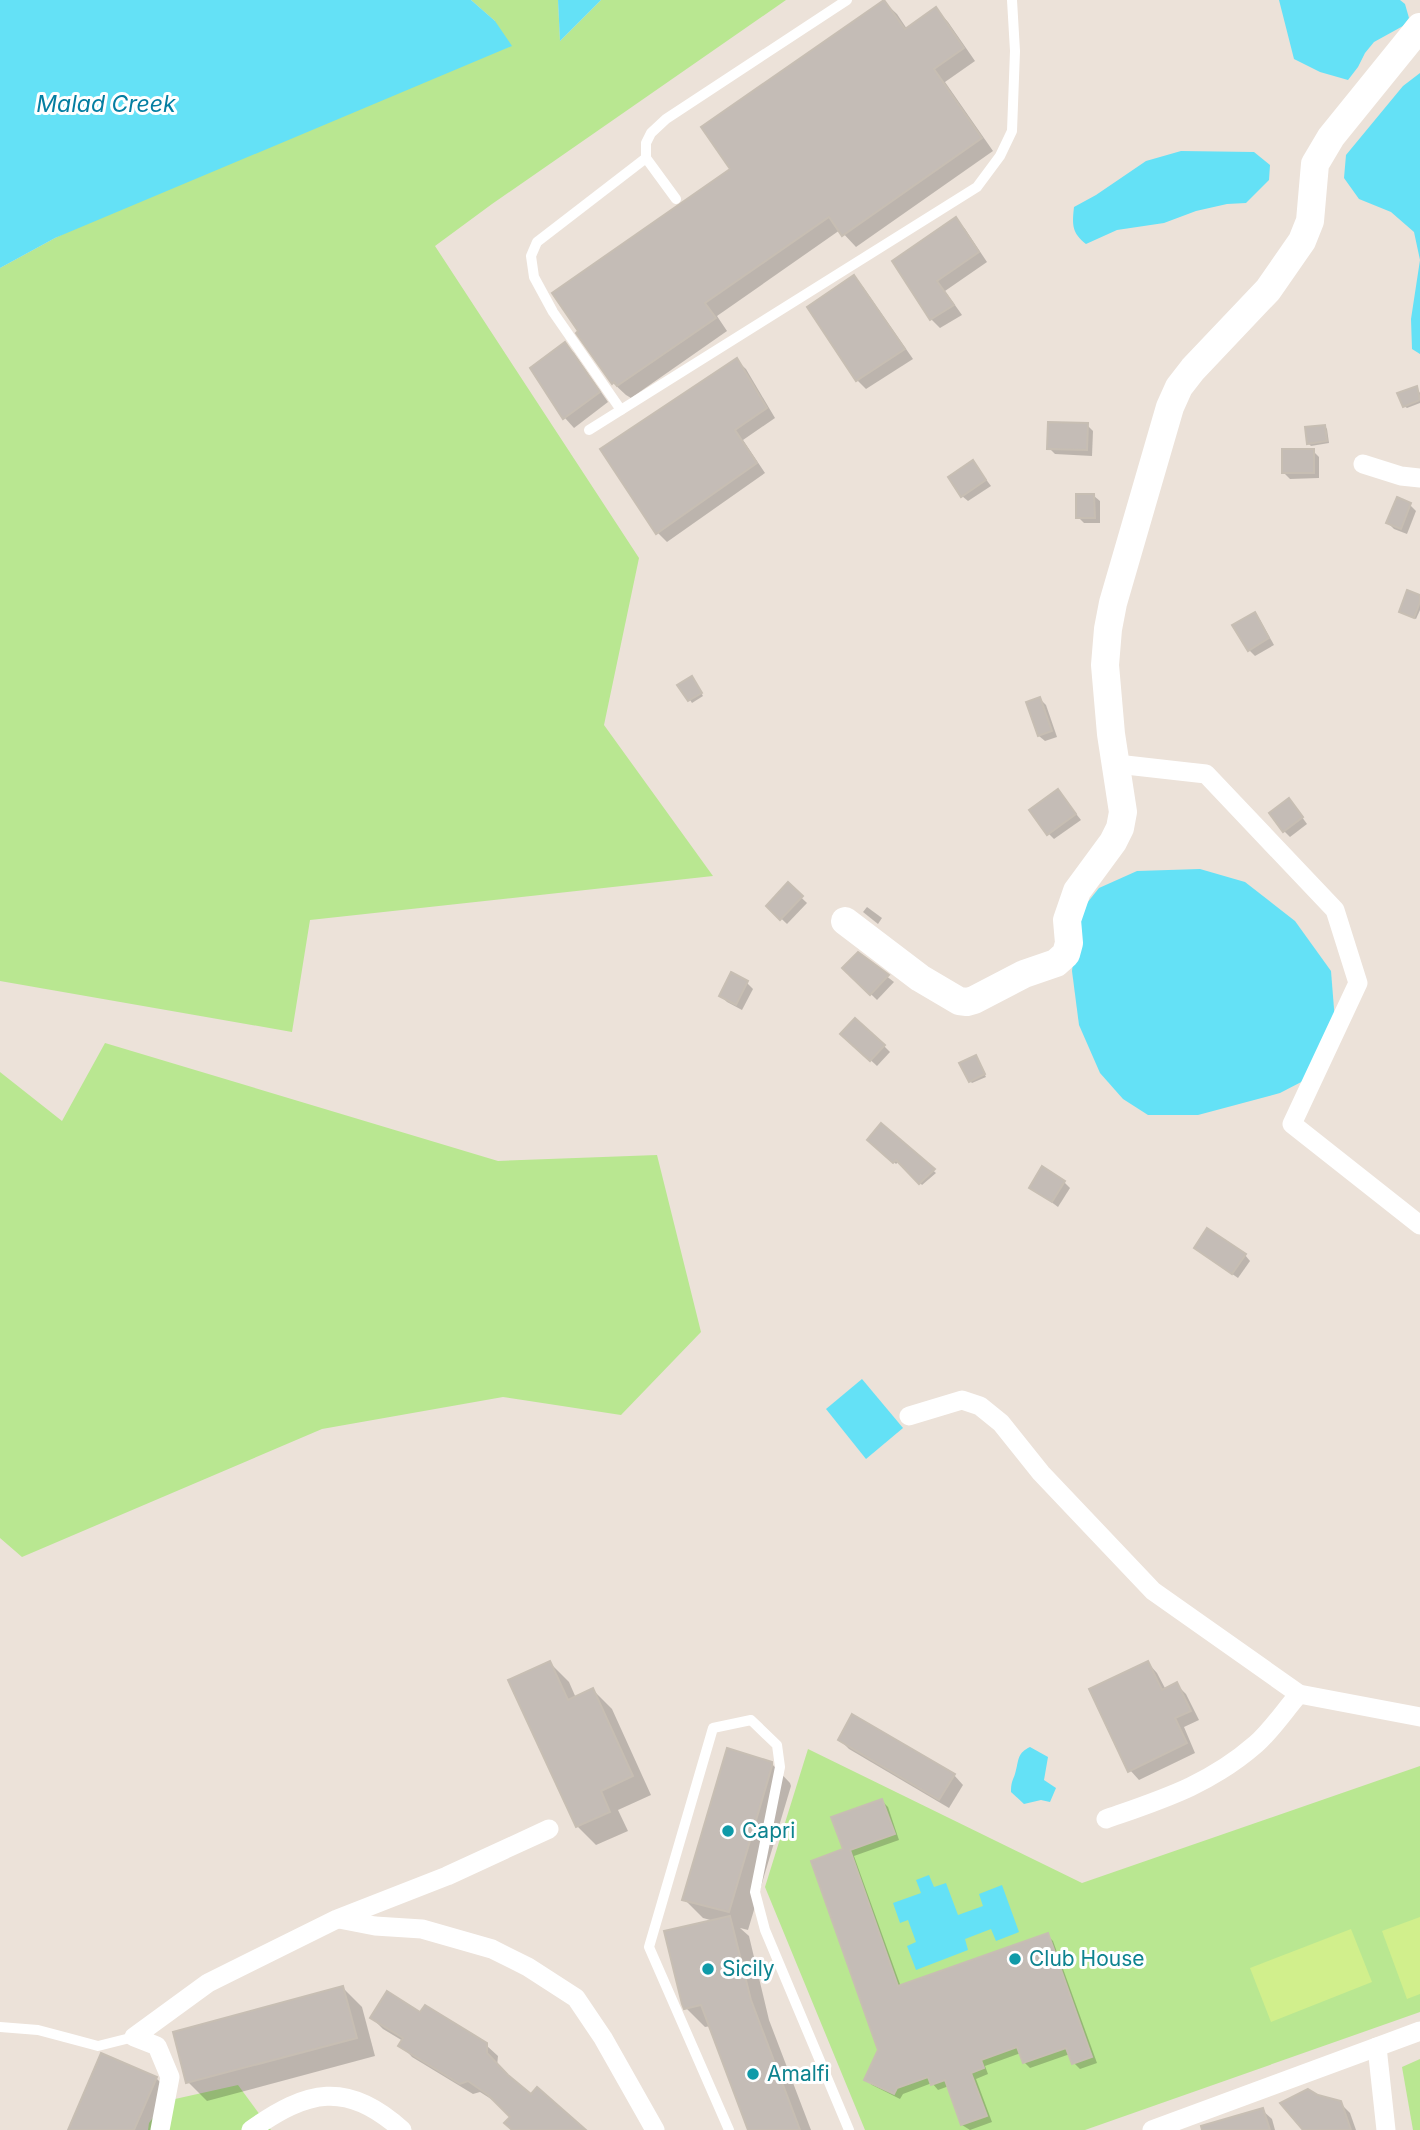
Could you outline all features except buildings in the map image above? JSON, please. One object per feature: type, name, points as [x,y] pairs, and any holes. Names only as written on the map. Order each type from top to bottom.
[{"type":"street","points":[[845,921],[920,978],[959,1001],[974,1000],[1024,974],[1056,963],[1066,954],[1069,943],[1067,920],[1077,891],[1113,842],[1120,828],[1123,812],[1111,734],[1105,665],[1108,629],[1113,603],[1170,407],[1186,378],[1268,290],[1302,241],[1310,221],[1315,164],[1331,137],[1420,27]]},
{"type":"street","points":[[1363,464],[1401,476],[1420,478]]},
{"type":"street","points":[[1117,764],[1206,774],[1335,910],[1357,983],[1292,1124],[1420,1225]]},
{"type":"street","points":[[909,1416],[962,1400],[980,1406],[1001,1423],[1041,1473],[1153,1591],[1299,1694],[1420,1717]]},
{"type":"street","points":[[1106,1819],[1176,1795],[1216,1774],[1258,1742],[1299,1694]]},
{"type":"street","points":[[134,2037],[208,1983],[337,1919],[447,1876],[549,1829]]},
{"type":"street","points":[[337,1919],[375,1926],[422,1929],[492,1949],[528,1967],[576,1997],[603,2038],[655,2130]]},
{"type":"street","points":[[1152,2130],[1420,2031]]},
{"type":"street","points":[[134,2037],[157,2046],[170,2077],[160,2130]]},
{"type":"street","points":[[1377,2047],[1386,2130]]},
{"type":"street","points":[[251,2130],[275,2113],[311,2098],[344,2095],[383,2113],[402,2130]]},
{"type":"lane","points":[[676,199],[646,158],[646,143],[651,133],[666,119],[847,0]]},
{"type":"lane","points":[[589,430],[977,187],[1000,156],[1012,131],[1015,51],[1012,0]]},
{"type":"lane","points":[[621,410],[553,312],[534,277],[531,256],[537,242],[646,158]]},
{"type":"lane","points":[[729,2130],[649,1947],[713,1728],[751,1720],[777,1745],[780,1767],[755,1892],[761,1918],[849,2130]]},
{"type":"lane","points":[[0,2027],[38,2030],[98,2046],[134,2037]]},
{"type":"green space","points":[[471,0],[558,0],[560,41],[601,0],[786,0],[435,246],[639,558],[604,725],[713,876],[310,920],[292,1032],[0,981],[0,268],[55,238],[495,21]]},
{"type":"green space","points":[[105,1043],[498,1161],[657,1155],[701,1332],[621,1415],[503,1397],[322,1429],[22,1557],[0,1538],[0,1072],[62,1121]]},
{"type":"green space","points":[[808,1749],[1082,1883],[1420,1766],[1420,2012],[1085,2130],[865,2130],[765,1887]]},
{"type":"green space","points":[[1420,1917],[1420,1994],[1407,1999],[1382,1931]]},
{"type":"green space","points":[[1351,1929],[1372,1982],[1271,2022],[1250,1968]]},
{"type":"green space","points":[[1420,2059],[1420,2130],[1413,2130],[1402,2067]]},
{"type":"green space","points":[[238,2085],[271,2130],[148,2130],[149,2123],[166,2101]]},
{"type":"water","name":"Malad Creek","points":[[0,0],[471,0],[495,21],[512,46],[55,238],[0,268]]},
{"type":"water","points":[[558,0],[601,0],[560,41]]},
{"type":"water","points":[[1279,0],[1400,0],[1405,4],[1409,18],[1403,26],[1374,42],[1348,80],[1320,72],[1294,59]]},
{"type":"water","points":[[1420,73],[1420,260],[1414,232],[1391,212],[1359,199],[1344,178],[1346,155],[1403,86]]},
{"type":"water","points":[[1181,151],[1254,152],[1270,165],[1269,180],[1246,203],[1227,204],[1196,211],[1164,223],[1117,230],[1086,244],[1078,236],[1073,224],[1074,207],[1146,161]]},
{"type":"water","points":[[1420,260],[1420,354],[1412,349],[1411,319]]},
{"type":"water","points":[[1200,869],[1245,882],[1295,921],[1331,971],[1335,1021],[1307,1079],[1280,1093],[1198,1115],[1148,1115],[1123,1099],[1100,1073],[1079,1025],[1072,971],[1079,913],[1099,888],[1137,871]]},
{"type":"water","points":[[862,1379],[903,1428],[866,1459],[826,1409]]},
{"type":"water","points":[[1030,1747],[1048,1757],[1044,1780],[1056,1788],[1050,1802],[1041,1800],[1024,1804],[1011,1792],[1020,1756]]},
{"type":"water","points":[[929,1875],[934,1887],[946,1883],[958,1915],[983,1906],[979,1894],[1002,1885],[1019,1932],[996,1941],[991,1929],[965,1939],[968,1950],[916,1970],[907,1946],[916,1942],[908,1920],[900,1923],[893,1903],[921,1893],[916,1880]]},
{"type":"place","name":"Capri","points":[[728,1831]]},
{"type":"place","name":"Club House","points":[[1015,1959]]},
{"type":"place","name":"Sicily","points":[[708,1969]]},
{"type":"place","name":"Amalfi","points":[[753,2074]]}]
